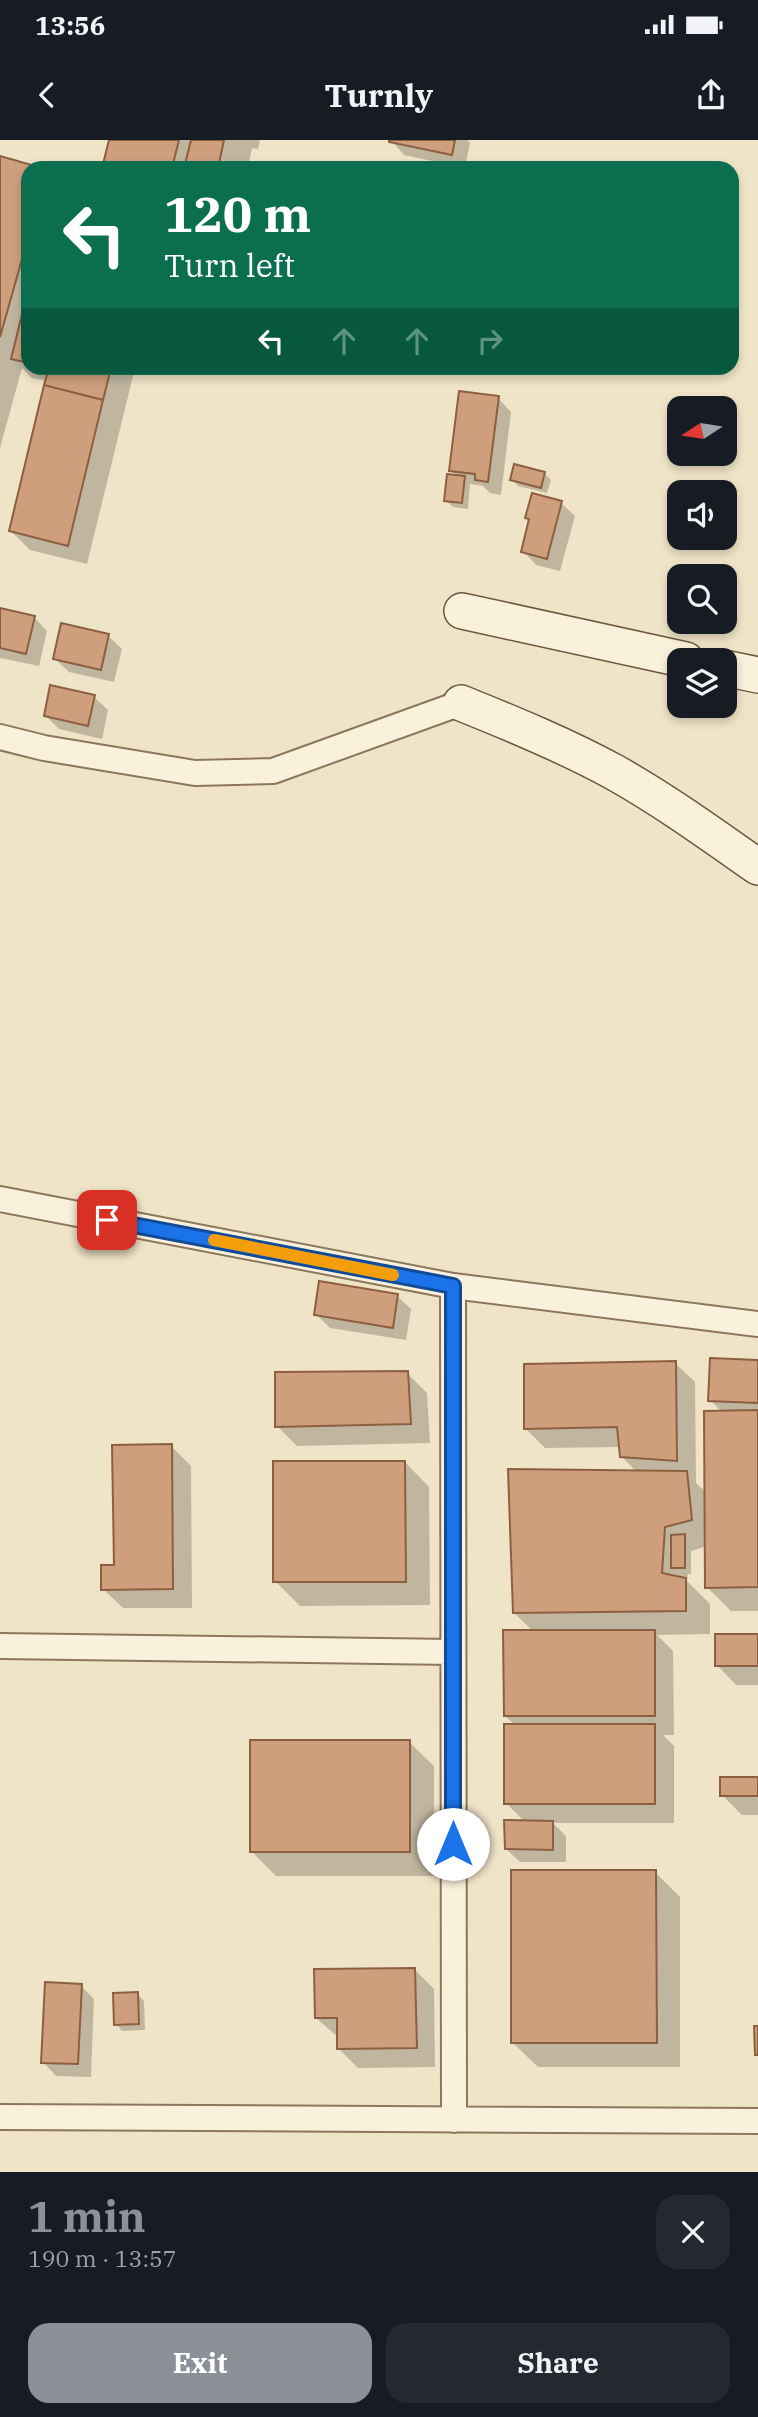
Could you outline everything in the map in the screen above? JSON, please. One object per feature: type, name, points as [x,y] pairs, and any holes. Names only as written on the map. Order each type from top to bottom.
[{"type":"main road","points":[[462,611],[667,656]]},
{"type":"main road","points":[[737,671],[758,675]]},
{"type":"main road","points":[[461,703],[539,734],[614,772],[685,816],[758,867]]},
{"type":"street","points":[[0,737],[195,773],[273,771],[461,703]]},
{"type":"street","points":[[0,1199],[453,1286],[758,1324]]},
{"type":"street","points":[[453,1286],[454,2120]]},
{"type":"street","points":[[0,1646],[453,1652]]},
{"type":"street","points":[[0,2117],[758,2121]]},
{"type":"building","points":[[109,140],[179,140],[174,161],[104,161]]},
{"type":"building","points":[[191,140],[224,140],[220,161],[186,161]]},
{"type":"building","points":[[389,140],[455,140],[452,155]]},
{"type":"building","points":[[0,156],[21,162],[21,263],[0,337]]},
{"type":"building","points":[[21,318],[21,361],[11,359]]},
{"type":"building","points":[[47,375],[109,375],[103,400],[44,385]]},
{"type":"building","points":[[44,385],[103,400],[68,546],[9,531]]},
{"type":"building","points":[[459,391],[499,396],[488,482],[475,480],[475,474],[449,471]]},
{"type":"building","points":[[514,464],[545,472],[541,488],[510,480]]},
{"type":"building","points":[[447,474],[465,476],[462,503],[444,501]]},
{"type":"building","points":[[532,493],[562,501],[547,559],[521,552],[529,519],[525,518]]},
{"type":"building","points":[[0,608],[35,616],[26,654],[0,648]]},
{"type":"building","points":[[61,623],[109,634],[101,670],[53,659]]},
{"type":"building","points":[[50,685],[95,695],[88,726],[44,716]]},
{"type":"building","points":[[319,1281],[398,1294],[393,1328],[314,1315]]},
{"type":"building","points":[[710,1358],[758,1360],[758,1403],[708,1401]]},
{"type":"building","points":[[676,1361],[677,1461],[620,1457],[617,1427],[524,1429],[524,1364]]},
{"type":"building","points":[[408,1371],[411,1424],[275,1427],[275,1372]]},
{"type":"building","points":[[758,1410],[758,1587],[705,1588],[704,1411]]},
{"type":"building","points":[[172,1444],[173,1589],[101,1590],[101,1565],[114,1565],[112,1445]]},
{"type":"building","points":[[273,1461],[405,1461],[406,1582],[273,1582]]},
{"type":"building","points":[[508,1469],[687,1471],[692,1520],[665,1527],[662,1573],[686,1578],[686,1611],[513,1613]]},
{"type":"building","points":[[685,1534],[685,1568],[671,1568],[671,1535]]},
{"type":"building","points":[[503,1630],[655,1630],[655,1716],[504,1716]]},
{"type":"building","points":[[715,1634],[758,1634],[758,1666],[715,1666]]},
{"type":"building","points":[[504,1724],[655,1724],[655,1804],[504,1804]]},
{"type":"building","points":[[250,1740],[410,1740],[410,1852],[250,1852]]},
{"type":"building","points":[[720,1777],[758,1777],[758,1796],[720,1796]]},
{"type":"building","points":[[504,1820],[553,1821],[553,1850],[505,1849]]},
{"type":"building","points":[[511,1870],[656,1870],[657,2043],[511,2043]]},
{"type":"building","points":[[415,1968],[417,2048],[337,2049],[337,2018],[315,2018],[314,1969]]},
{"type":"building","points":[[45,1982],[82,1984],[78,2064],[41,2063]]},
{"type":"building","points":[[138,1992],[139,2024],[114,2025],[113,1993]]},
{"type":"building","points":[[754,2026],[758,2026],[758,2055],[755,2055]]},
{"type":"slow traffic","points":[[214,1240],[393,1275]]},
{"type":"route","points":[[107,1220],[453,1286],[453,1844]]}]
